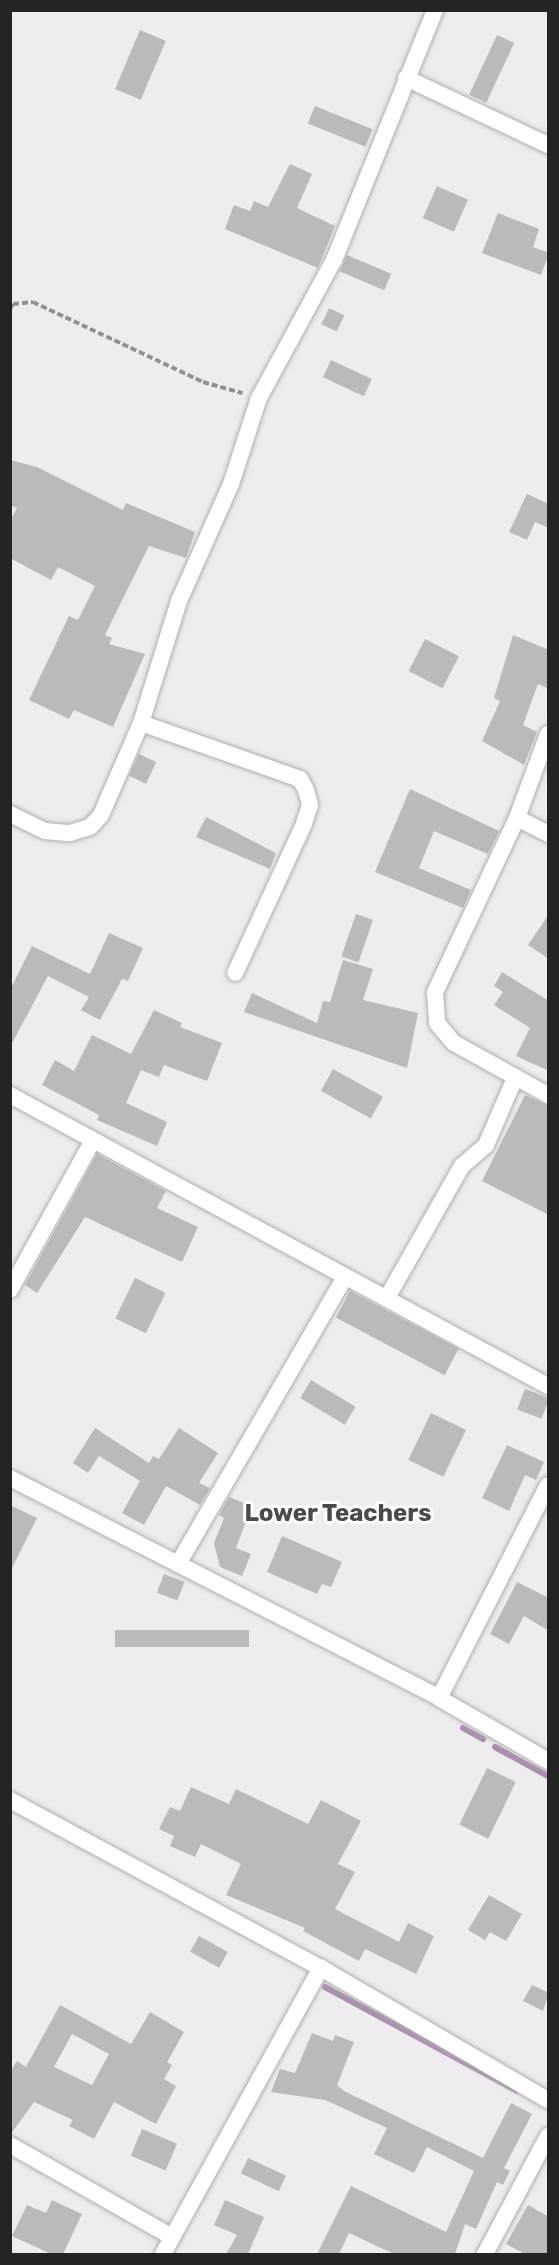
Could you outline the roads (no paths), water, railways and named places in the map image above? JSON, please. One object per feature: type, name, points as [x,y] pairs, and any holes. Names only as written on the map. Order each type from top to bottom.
[{"type":"street","points":[[10,814],[45,831],[70,833],[90,827],[101,815],[141,723],[179,601],[231,484],[259,398],[334,260],[435,10]]},
{"type":"street","points":[[406,78],[549,145]]},
{"type":"street","points":[[141,723],[300,779],[306,790],[310,805],[304,824],[235,973]]},
{"type":"street","points":[[549,734],[518,818],[435,992],[437,1023],[454,1042],[549,1095]]},
{"type":"street","points":[[518,818],[549,834]]},
{"type":"street","points":[[388,1296],[462,1166],[486,1145],[515,1078]]},
{"type":"street","points":[[10,1095],[345,1277],[388,1296],[549,1386]]},
{"type":"street","points":[[10,1290],[93,1140]]},
{"type":"street","points":[[178,1564],[345,1277]]},
{"type":"street","points":[[10,1478],[439,1698],[549,1761]]},
{"type":"street","points":[[439,1698],[549,1485]]},
{"type":"street","points":[[10,1800],[321,1968],[549,2100]]},
{"type":"street","points":[[163,2254],[321,1968]]},
{"type":"street","points":[[485,2254],[549,2136]]},
{"type":"street","points":[[10,2145],[172,2237]]},
{"type":"waterway","points":[[463,1728],[483,1739]]},
{"type":"waterway","points":[[495,1747],[548,1776]]},
{"type":"waterway","points":[[325,1987],[517,2091]]},
{"type":"district","name":"Lower Teachers","points":[[338,1514]]}]
